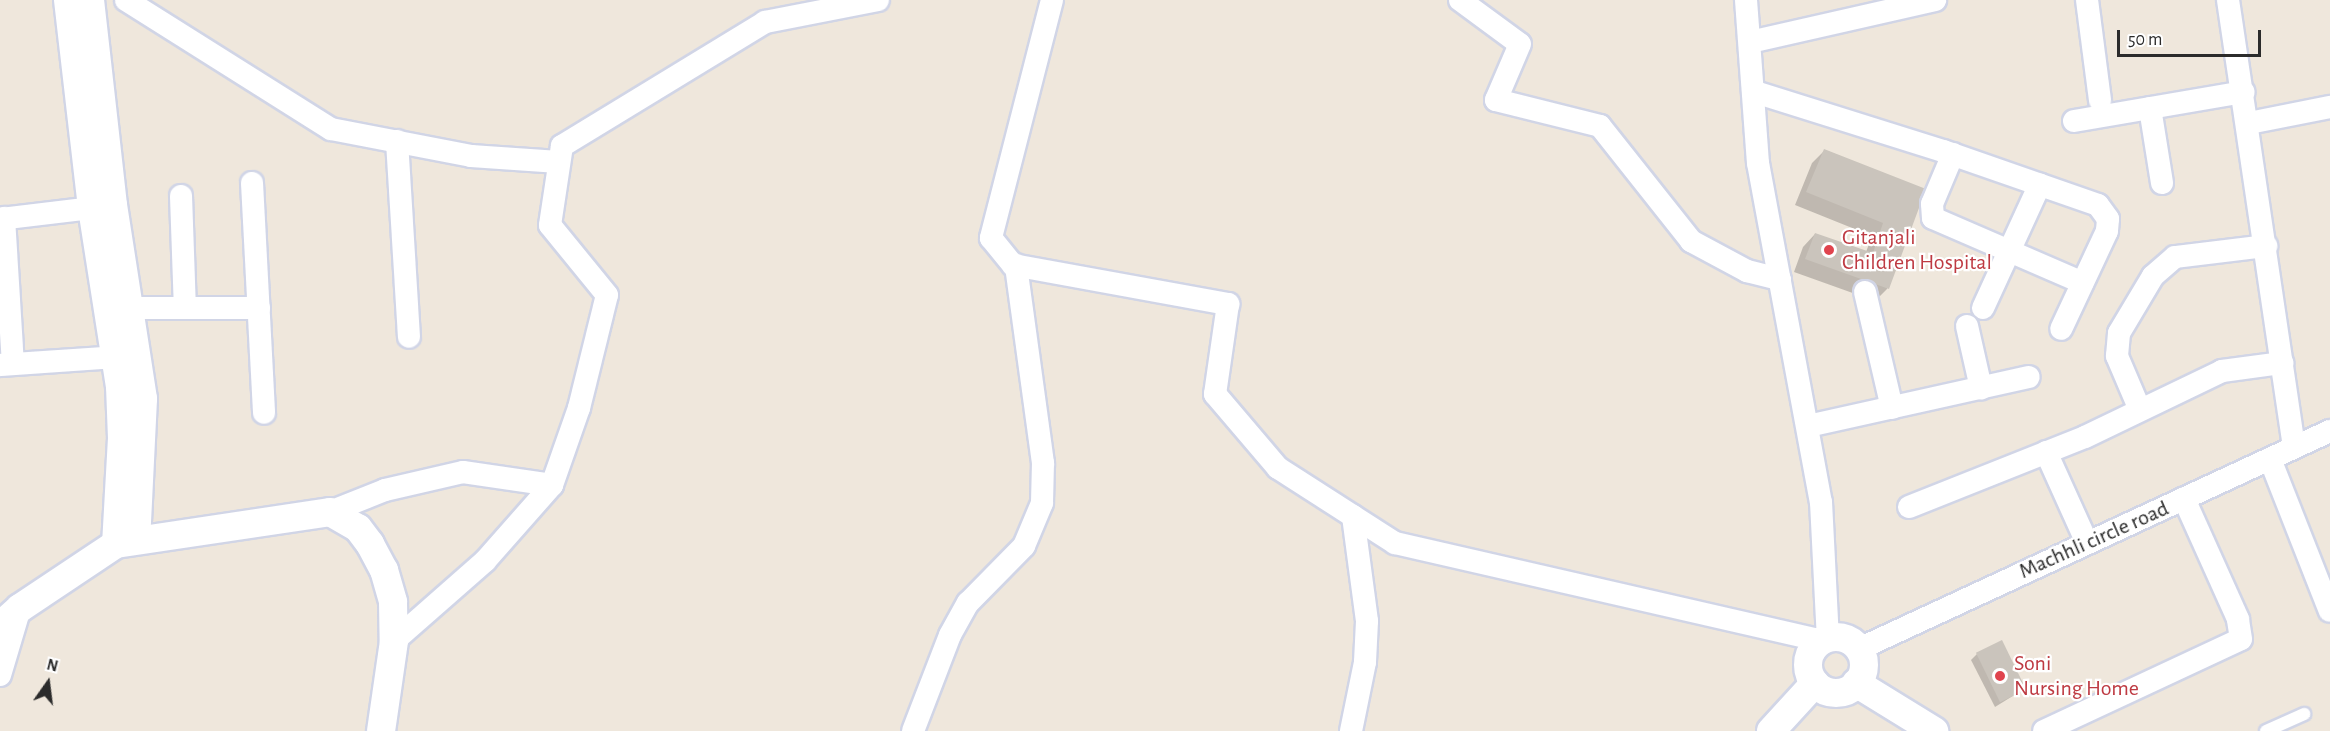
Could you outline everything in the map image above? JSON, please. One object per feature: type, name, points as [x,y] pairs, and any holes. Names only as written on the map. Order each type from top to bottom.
[{"type":"street","points":[[68,0],[118,308],[143,399],[126,542]]},
{"type":"street","points":[[90,0],[102,207]]},
{"type":"street","points":[[126,0],[331,129],[471,156],[560,162]]},
{"type":"street","points":[[394,641],[485,561],[552,485],[579,408],[607,295],[550,225],[562,146],[765,22],[878,0]]},
{"type":"street","points":[[913,731],[950,635],[968,603],[1024,546],[1042,504],[1043,463],[1016,265],[991,238],[1052,0]]},
{"type":"street","points":[[1460,0],[1520,44],[1496,100],[1600,126],[1691,241],[1747,271],[1780,279]]},
{"type":"street","points":[[1016,265],[1228,304],[1215,394],[1278,468],[1395,543],[1825,640],[1842,638],[1858,649],[1864,666],[1856,683],[1839,692],[1826,691],[1815,683],[1808,661],[1825,640],[1821,502],[1758,164],[1755,92],[1746,0]]},
{"type":"street","points":[[1750,42],[1935,0]]},
{"type":"street","points":[[2087,0],[2100,100]]},
{"type":"street","points":[[2228,0],[2249,123],[2294,446]]},
{"type":"street","points":[[1755,92],[1953,154],[2098,205],[2109,219],[2061,329]]},
{"type":"street","points":[[2074,121],[2244,92]]},
{"type":"street","points":[[2249,123],[2330,107]]},
{"type":"street","points":[[2150,108],[2162,183]]},
{"type":"street","points":[[397,141],[409,337]]},
{"type":"street","points":[[1953,154],[1930,213],[1947,226],[2008,249],[2083,283]]},
{"type":"street","points":[[252,183],[264,412]]},
{"type":"street","points":[[1983,308],[2008,249],[2040,184]]},
{"type":"street","points":[[181,196],[185,308]]},
{"type":"street","points":[[102,207],[2,219],[7,364],[116,357]]},
{"type":"street","points":[[2140,410],[2117,356],[2119,333],[2153,276],[2175,257],[2266,246]]},
{"type":"street","points":[[1865,292],[1892,408]]},
{"type":"street","points":[[118,308],[259,308]]},
{"type":"street","points":[[118,308],[116,357],[126,542]]},
{"type":"street","points":[[1967,326],[1981,388]]},
{"type":"street","points":[[1909,507],[2046,452],[2222,371],[2282,363]]},
{"type":"street","points":[[1808,426],[2029,377]]},
{"type":"street","name":"Machhli circle road","points":[[1858,649],[2330,431]]},
{"type":"street","points":[[2046,452],[2087,543]]},
{"type":"street","points":[[2270,459],[2323,574],[2330,611]]},
{"type":"street","points":[[0,675],[6,613],[126,542],[330,512],[385,490],[463,472],[552,485]]},
{"type":"street","points":[[2044,731],[2241,639],[2238,619],[2184,499]]},
{"type":"street","points":[[330,512],[358,528],[384,570],[393,603],[394,641],[381,731]]},
{"type":"street","points":[[1351,731],[1365,662],[1367,621],[1353,516]]},
{"type":"street","points":[[1771,731],[1815,683]]},
{"type":"street","points":[[1856,683],[1934,731]]},
{"type":"lane","points":[[2266,731],[2304,714]]},
{"type":"building","points":[[1824,149],[1926,189],[1889,289],[1805,259],[1815,233],[1873,253],[1883,223],[1806,192]]},
{"type":"building","points":[[2002,640],[2026,689],[2000,702],[1976,653]]},
{"type":"place","name":"Gitanjali Children Hospital","points":[[1829,250]]},
{"type":"place","name":"Soni Nursing Home","points":[[2000,676]]}]
